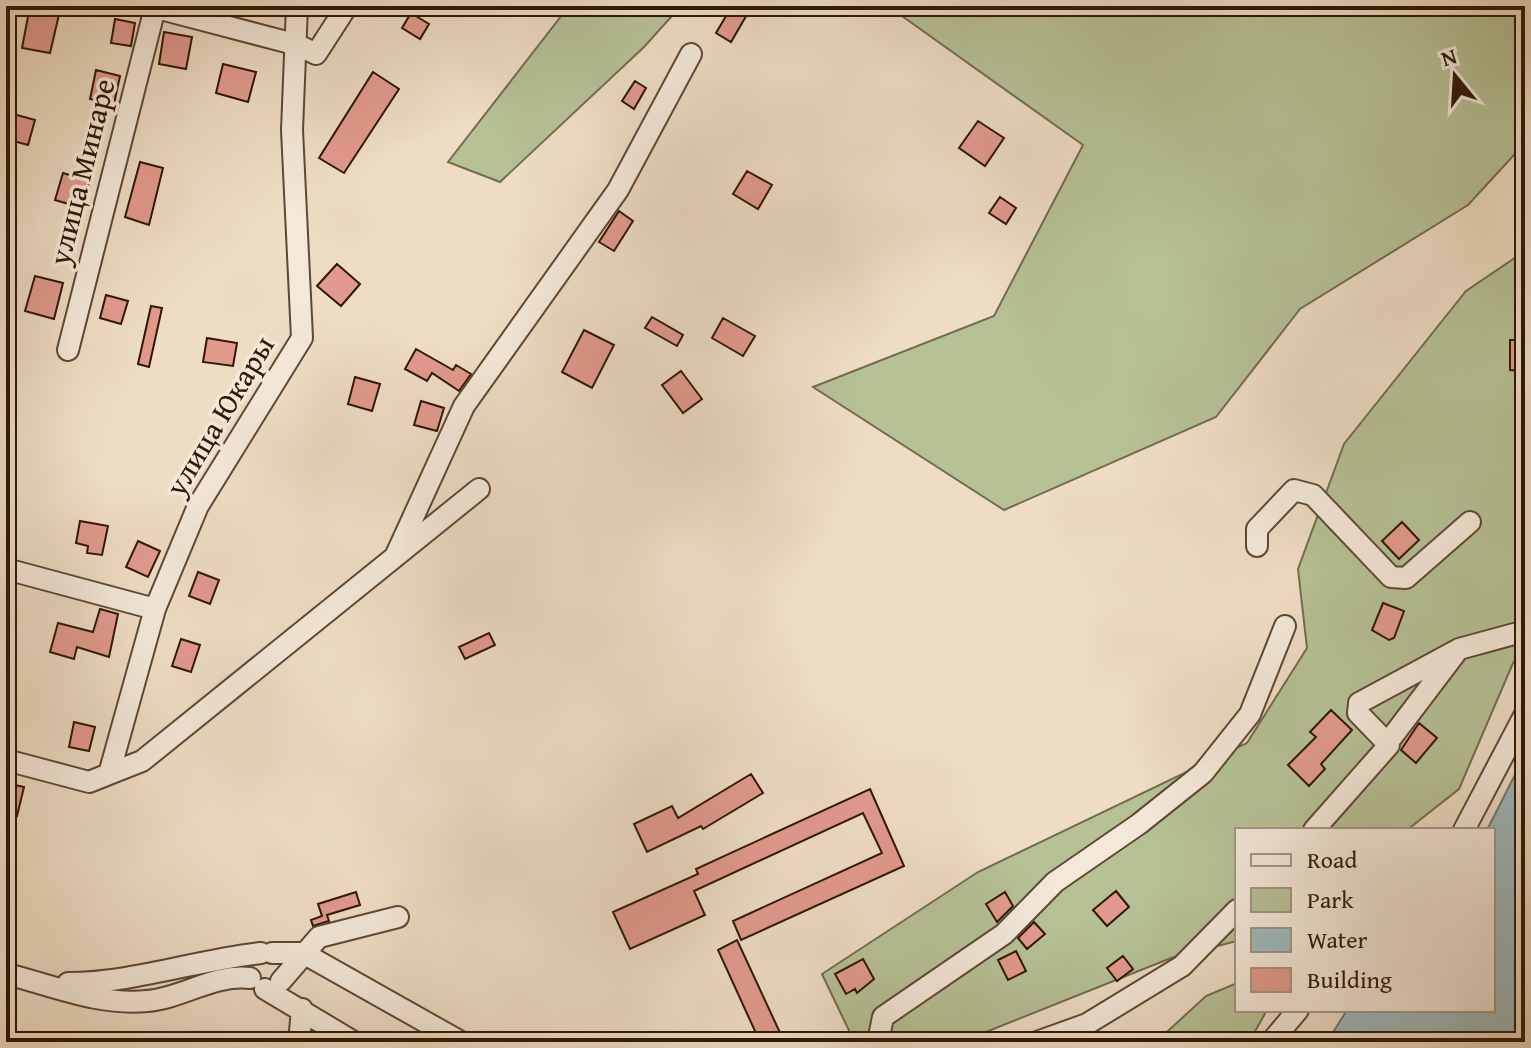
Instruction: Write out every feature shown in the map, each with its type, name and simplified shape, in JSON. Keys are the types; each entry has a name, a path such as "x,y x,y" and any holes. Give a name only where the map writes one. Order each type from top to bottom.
{"street":[{"name":"улица Юкары","path":"109,774 155,609 198,506 302,338 292,130 298,45 297,6"},
{"path":"152,7 298,45 316,54 347,6"},
{"name":"улица Минаре","path":"68,350 152,7"},
{"path":"395,557 464,406 618,190 691,54"},
{"path":"6,760 89,782 142,761 479,489"},
{"path":"1257,546 1257,529 1294,490 1313,495 1391,577 1406,578 1470,522"},
{"path":"6,569 155,609"},
{"path":"878,1042 883,1017 1004,934 1055,882 1139,824 1203,773 1250,714 1285,626"},
{"path":"1316,828 1389,745 1358,713 1359,703 1459,649 1525,631"},
{"path":"1392,737 1459,649"},
{"path":"1465,828 1499,758 1525,714"},
{"path":"1037,1042 1087,1024 1182,966 1235,912"},
{"path":"13,976 118,1002 150,1001 221,979 265,983 319,937 398,917"},
{"path":"265,983 284,965 266,953"},
{"path":"266,953 251,960 265,983 354,1042"},
{"path":"13,976 60,983 97,983 217,958 303,953 461,1042"},
{"path":"299,1042 302,1009"},
{"path":"1271,1042 1296,1012"}],"green space":[{"path":"569,6 681,6 644,47 500,182 448,162"},
{"path":"888,6 1525,6 1525,143 1468,205 1300,309 1216,417 1004,510 813,387 994,316 1083,145"},
{"path":"1525,251 1525,649 1513,663 1459,789 1410,828 1235,828 1235,942 1171,958 961,1042 867,1042 853,1039 822,974 978,872 1247,743 1307,648 1298,569 1344,444 1466,291"},
{"path":"1235,984 1235,1012 1266,1012 1249,1042 1156,1042 1206,996"}],"water":[{"path":"1525,755 1525,1042 1327,1042 1346,1012 1495,1012 1495,828 1488,828"}],"building":[{"path":"30,6 61,6 50,53 22,48"},
{"path":"732,6 752,6 731,42 716,33"},
{"path":"411,13 429,24 420,39 402,28"},
{"path":"115,19 135,23 131,46 111,43"},
{"path":"164,32 192,37 186,69 159,64"},
{"path":"223,64 256,72 248,102 216,93"},
{"path":"96,70 120,76 114,104 90,99"},
{"path":"373,72 399,89 344,173 319,158"},
{"path":"635,81 646,88 634,109 622,101"},
{"path":"6,112 35,120 28,145 6,139"},
{"path":"978,121 1004,138 985,166 959,148"},
{"path":"140,162 163,168 149,225 125,217"},
{"path":"747,171 772,185 758,209 733,194"},
{"path":"63,173 90,181 82,208 55,200"},
{"path":"1000,197 1016,208 1006,224 989,213"},
{"path":"619,211 633,221 614,251 599,242"},
{"path":"337,264 360,284 341,306 317,286"},
{"path":"35,276 63,283 54,319 25,311"},
{"path":"106,295 128,301 121,324 100,318"},
{"path":"151,306 162,308 149,367 138,364"},
{"path":"652,317 683,335 677,346 645,328"},
{"path":"723,318 755,336 743,356 712,338"},
{"path":"584,330 614,345 592,388 562,372"},
{"path":"207,338 237,343 233,366 203,362"},
{"path":"1510,340 1525,340 1525,371 1510,370"},
{"path":"416,349 453,370 456,365 471,374 459,391 432,373 427,381 405,369"},
{"path":"681,371 702,399 683,413 662,385"},
{"path":"355,377 380,384 372,411 348,404"},
{"path":"421,401 444,408 437,431 414,425"},
{"path":"80,521 108,526 102,555 87,553 88,546 76,543"},
{"path":"1402,522 1419,540 1399,559 1382,541"},
{"path":"138,541 160,551 148,577 126,567"},
{"path":"198,572 219,580 210,604 189,596"},
{"path":"1383,603 1404,611 1394,638 1389,640 1372,630"},
{"path":"100,609 118,614 109,657 77,647 74,659 50,652 58,623 93,632"},
{"path":"489,633 495,645 465,659 459,647"},
{"path":"181,639 200,645 191,672 172,666"},
{"path":"1331,710 1352,730 1321,764 1325,769 1309,786 1288,765 1316,737 1310,732"},
{"path":"74,722 95,727 89,751 69,747"},
{"path":"1419,723 1437,738 1416,763 1401,750"},
{"path":"751,774 763,793 703,829 701,826 647,852 634,824 672,806 678,818"},
{"path":"6,783 24,787 17,816 6,814"},
{"path":"870,789 904,866 741,940 733,921 882,853 863,813 694,891 705,915 630,949 613,912 698,874 696,869"},
{"path":"1116,891 1129,907 1107,926 1093,910"},
{"path":"356,892 360,905 327,915 329,921 313,926 311,920 322,916 318,904"},
{"path":"1005,892 1013,906 997,922 986,904"},
{"path":"1034,922 1045,934 1027,949 1018,938"},
{"path":"737,940 782,1037 772,1042 760,1042 718,950"},
{"path":"1016,951 1026,971 1008,980 998,960"},
{"path":"1123,956 1133,969 1117,981 1107,968"},
{"path":"863,959 874,979 857,993 855,989 846,994 835,974"}]}
